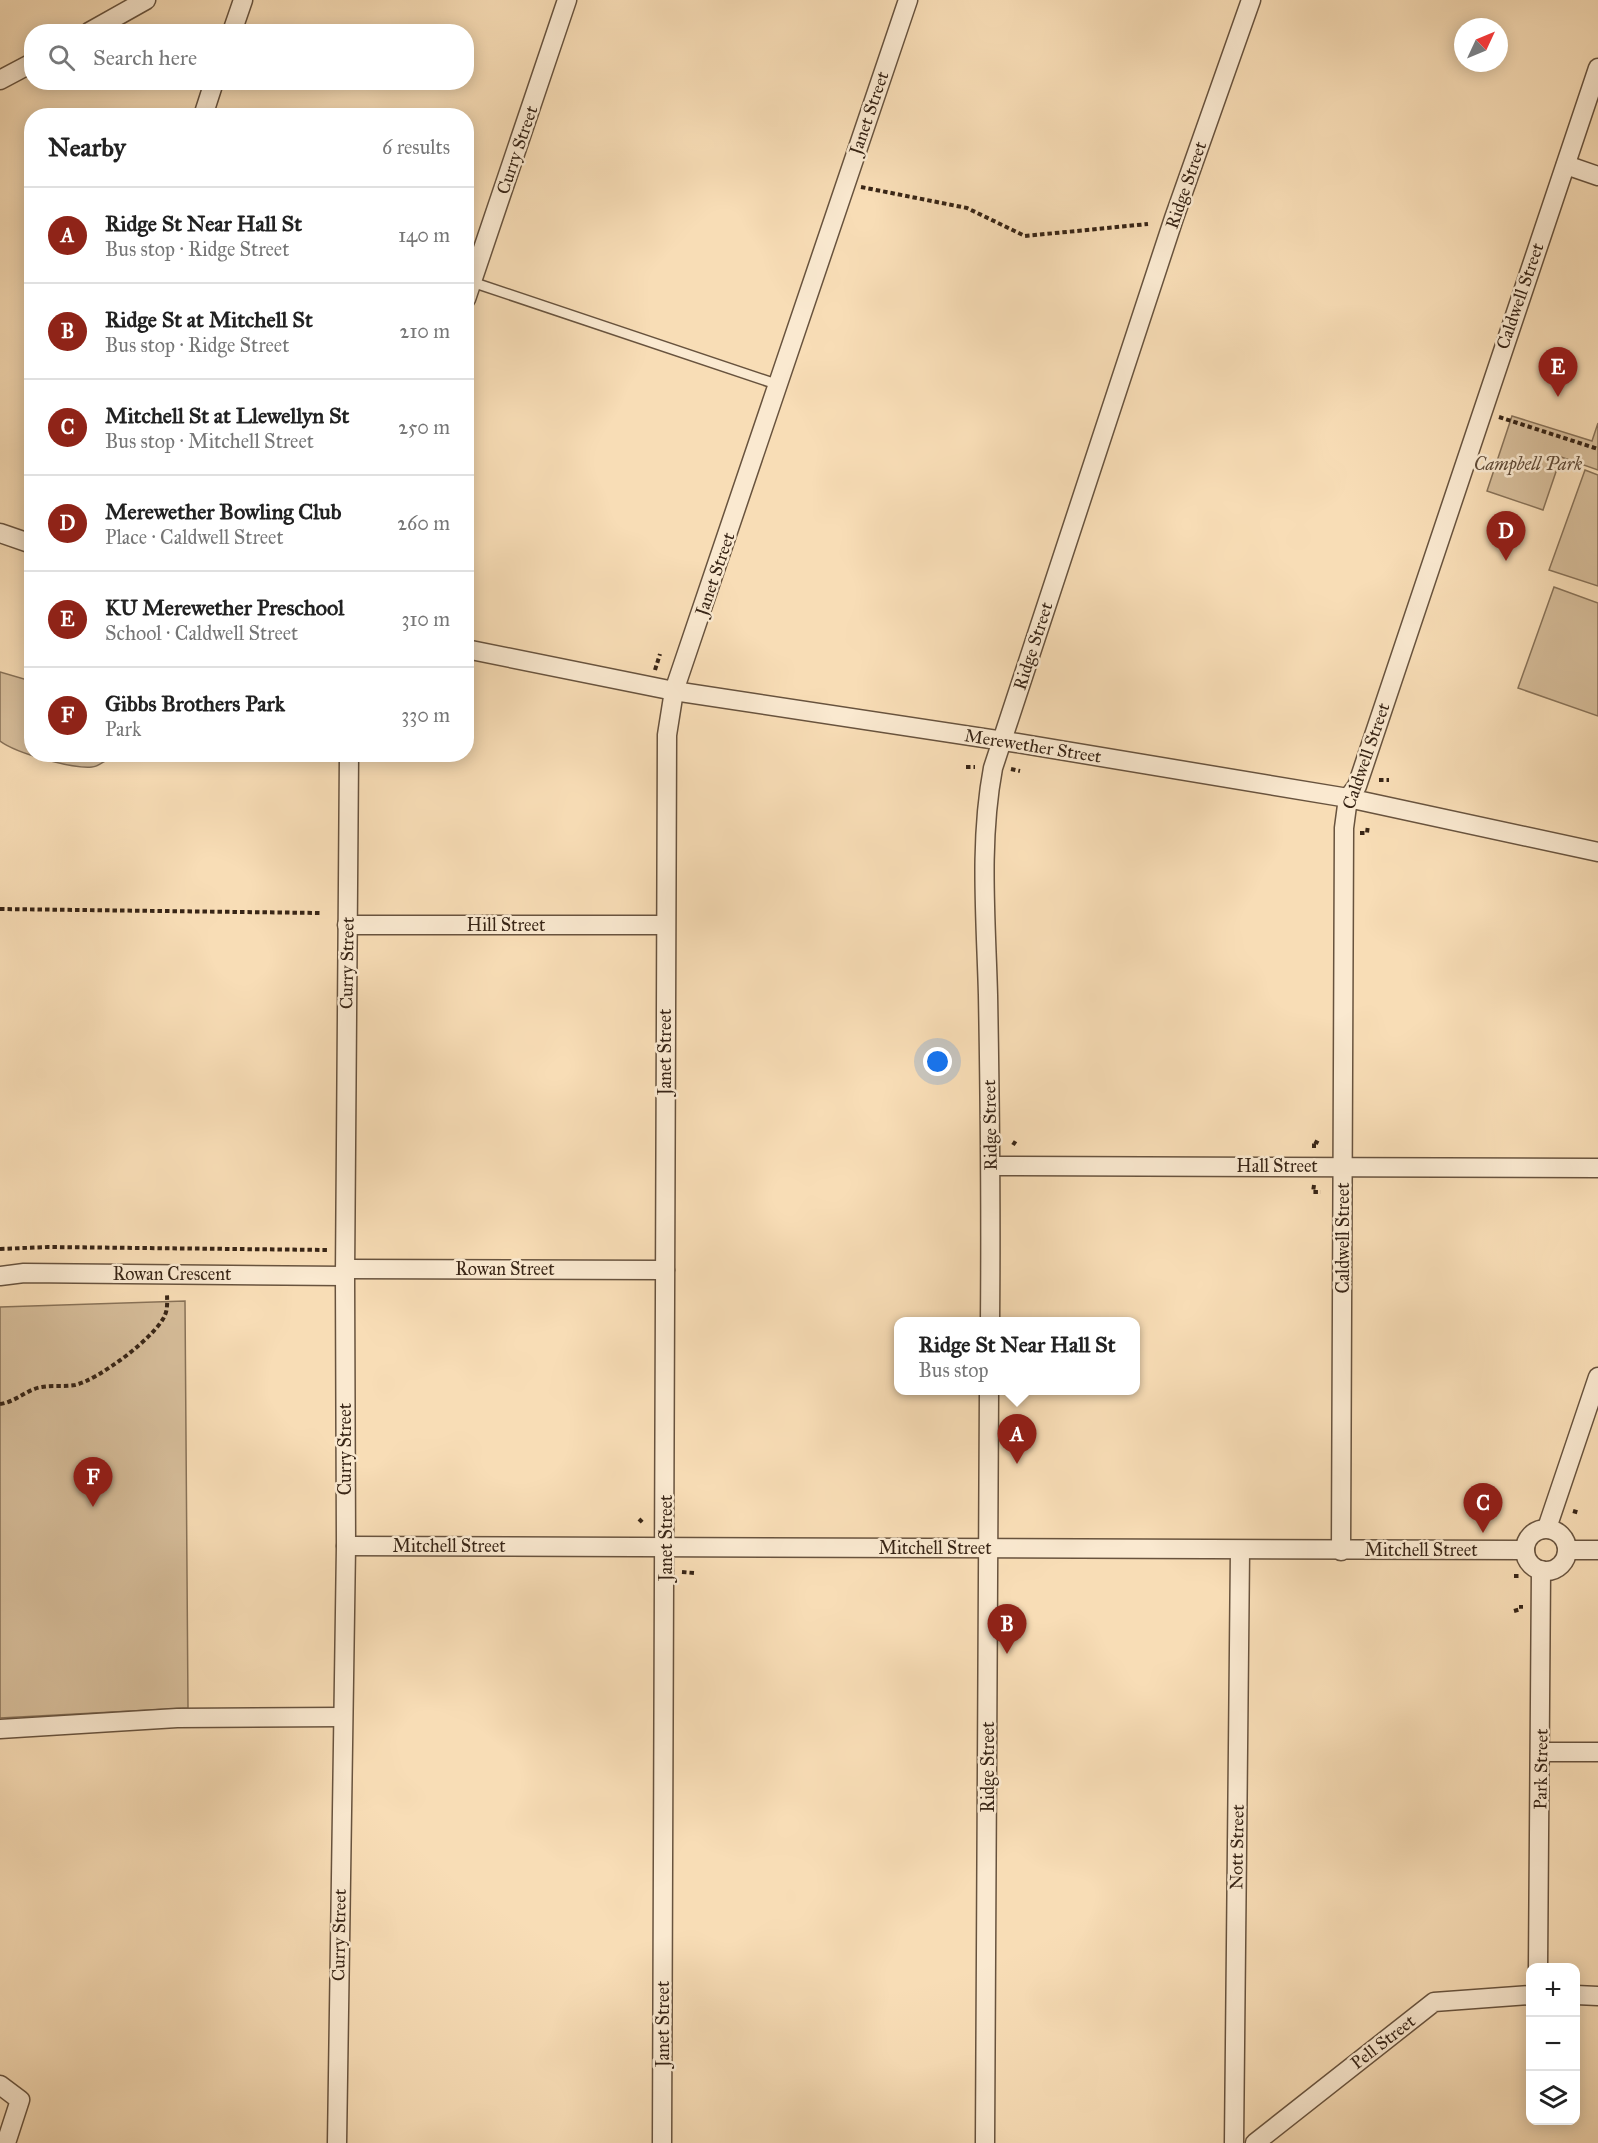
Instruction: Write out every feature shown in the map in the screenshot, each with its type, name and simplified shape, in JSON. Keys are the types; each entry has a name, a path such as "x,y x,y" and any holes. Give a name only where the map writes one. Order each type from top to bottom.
{"street":[{"path":"103,24 146,0"},
{"path":"235,24 243,0"},
{"name":"Curry Street","path":"474,276 567,0"},
{"name":"Janet Street","path":"662,2143 666,1547 664,925 667,735 674,692 908,0"},
{"name":"Ridge Street","path":"990,1317 991,1166 986,886 987,799 1002,740 1174,218 1251,0"},
{"path":"0,80 24,67"},
{"name":"Caldwell Street","path":"1341,1551 1344,828 1347,798 1357,786 1598,68"},
{"path":"206,108 211,90"},
{"path":"1566,165 1598,176"},
{"path":"0,533 24,541"},
{"name":"Merewether Street","path":"474,651 674,692 1002,740 1347,798 1598,852"},
{"name":"Curry Street","path":"337,2143 346,1546 345,1273 349,762"},
{"name":"Hill Street","path":"348,926 664,925"},
{"name":"Hall Street","path":"991,1166 1598,1168"},
{"name":"Rowan Street","path":"345,1273 665,1269"},
{"name":"Rowan Crescent","path":"0,1276 24,1273 345,1273"},
{"path":"1547,1528 1598,1377"},
{"name":"Ridge Street","path":"985,2143 989,1395"},
{"path":"1547,1528 1564,1538 1568,1550 1562,1564 1548,1571 1531,1564 1525,1550 1526,1543 1534,1532 1547,1528"},
{"name":"Mitchell Street","path":"346,1546 1240,1551 1525,1550"},
{"path":"1568,1550 1598,1550"},
{"name":"Nott Street","path":"1234,2143 1240,1551"},
{"name":"Park Street","path":"1538,1963 1541,1570"},
{"path":"0,1729 177,1718 342,1717"},
{"path":"1541,1752 1598,1752"},
{"name":"Pell Street","path":"1256,2143 1434,2002 1526,1995"},
{"path":"1580,1995 1598,1996"},
{"path":"0,2085 20,2100 6,2143"}],"lane":[{"path":"474,283 779,385"}],"path":[{"path":"859,187 968,208 1025,236 1148,224"},
{"path":"1481,411 1598,449"},
{"path":"966,767 976,767"},
{"path":"1011,769 1020,771"},
{"path":"1379,780 1389,780 1384,787"},
{"path":"1360,833 1367,833 1368,825"},
{"path":"0,909 320,913"},
{"path":"1013,1146 1017,1139"},
{"path":"1314,1148 1314,1141 1320,1144"},
{"path":"1314,1185 1313,1192 1321,1192"},
{"path":"0,1249 48,1246 329,1250"},
{"path":"0,1404 11,1402 41,1386 76,1385 108,1370 136,1347 164,1318 167,1309 166,1274"},
{"path":"1573,1511 1580,1513"},
{"path":"639,1520 643,1523"},
{"path":"1515,1569 1520,1576 1521,1586"},
{"path":"679,1572 694,1573"},
{"path":"1514,1576 1520,1576"},
{"path":"1514,1611 1521,1609 1521,1596"}],"green space":[{"name":"Campbell Park","path":"1512,416 1592,441 1598,423 1598,470 1561,457 1543,510 1487,491"},
{"path":"1585,470 1598,475 1598,586 1549,570"},
{"path":"1554,587 1598,603 1598,716 1518,688"},
{"path":"0,672 24,679 24,752 0,741"},
{"path":"55,762 104,762 94,767"},
{"path":"185,1301 188,1708 0,1718 0,1307"}],"place":[{"name":"KU Merewether Preschool","path":"1558,397"},
{"name":"Merewether Bowling Club","path":"1506,561"},
{"name":"Ridge St Near Hall St","path":"1017,1464"},
{"name":"Gibbs Brothers Park","path":"93,1507"},
{"name":"Mitchell St at Llewellyn St","path":"1483,1533"},
{"name":"Ridge St at Mitchell St","path":"1007,1654"}]}
